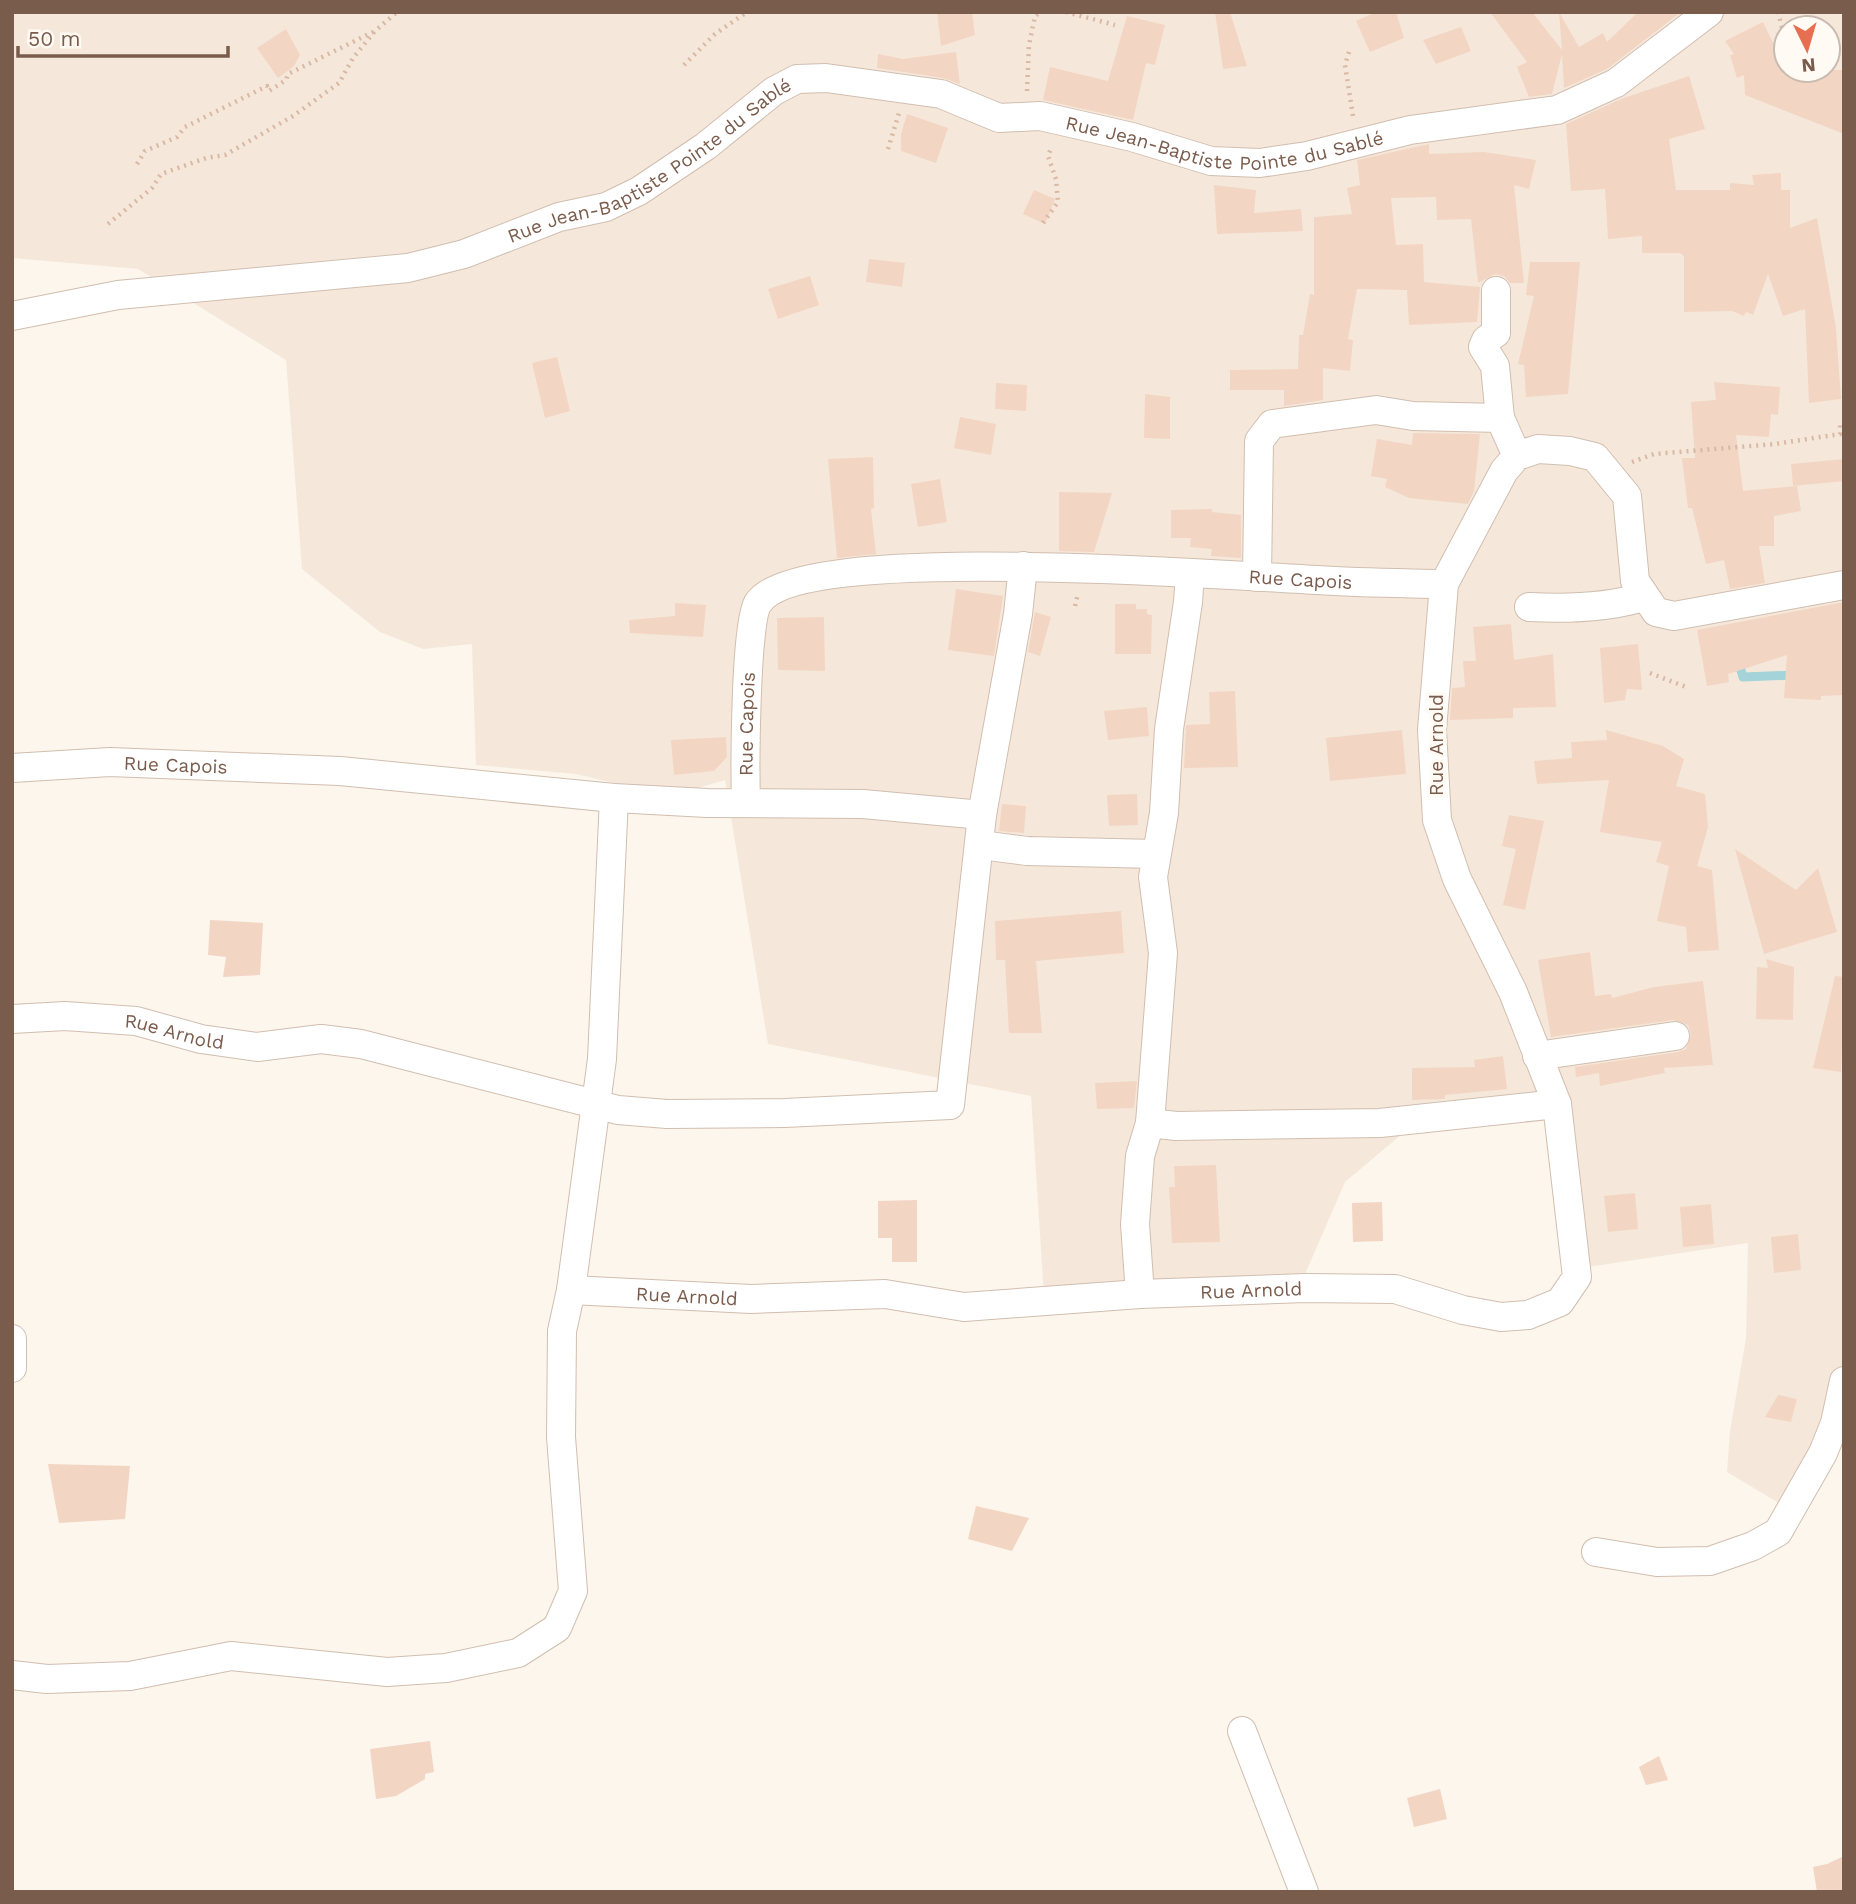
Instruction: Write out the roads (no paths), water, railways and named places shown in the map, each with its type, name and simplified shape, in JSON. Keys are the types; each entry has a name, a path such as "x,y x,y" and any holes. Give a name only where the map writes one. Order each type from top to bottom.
{"street":[{"name":"Rue Jean-Baptiste Pointe du Sablé","path":"12,316 118,295 408,268 464,254 559,217 606,207 639,191 706,146 774,91 797,79 826,78 941,94 999,118 1040,116 1064,124 1132,137 1211,161 1260,163 1307,156 1410,130 1557,110 1616,83 1709,12"},
{"path":"1496,291 1496,333 1486,340 1483,347 1495,366 1500,418 1517,456 1538,449 1570,451 1595,457 1627,496 1635,581 1649,605"},
{"path":"1257,577 1259,442 1272,424 1376,410 1413,416 1500,418"},
{"name":"Rue Arnold","path":"571,1290 751,1299 885,1294 964,1307 1140,1294 1306,1288 1395,1289 1463,1310 1501,1317 1528,1315 1560,1302 1577,1277 1558,1104 1513,992 1457,879 1437,820 1432,730 1444,584 1504,471 1517,456"},
{"path":"1023,566 1018,614 982,815 981,845 1027,851 1156,854"},
{"name":"Rue Capois","path":"12,768 110,762 340,771 614,798 746,803 745,762 751,627 758,603 778,587 819,578 917,567 1023,566 1444,584"},
{"path":"1140,1294 1135,1224 1140,1156 1150,1123 1163,953 1153,877 1164,813 1169,729 1190,573"},
{"path":"1529,607 1566,609 1620,604 1649,605 1674,615 1844,585"},
{"path":"12,1675 47,1679 130,1676 231,1656 387,1672 446,1668 518,1653 557,1628 573,1591 561,1437 562,1331 571,1290 601,1059 614,798"},
{"path":"746,803 863,804 982,815"},
{"name":"Rue Arnold","path":"12,1019 65,1016 136,1021 201,1039 257,1047 321,1039 361,1044 618,1110 667,1114 785,1113 950,1105 981,845"},
{"path":"1537,1056 1675,1036"},
{"path":"1150,1123 1176,1126 1380,1124 1558,1104"},
{"path":"12,1339 12,1368"},
{"path":"1596,1552 1657,1562 1710,1561 1753,1546 1778,1532 1823,1453 1835,1423 1844,1381"},
{"path":"1242,1731 1304,1892"}],"waterway":[{"path":"1738,660 1743,677 1796,675"}]}
